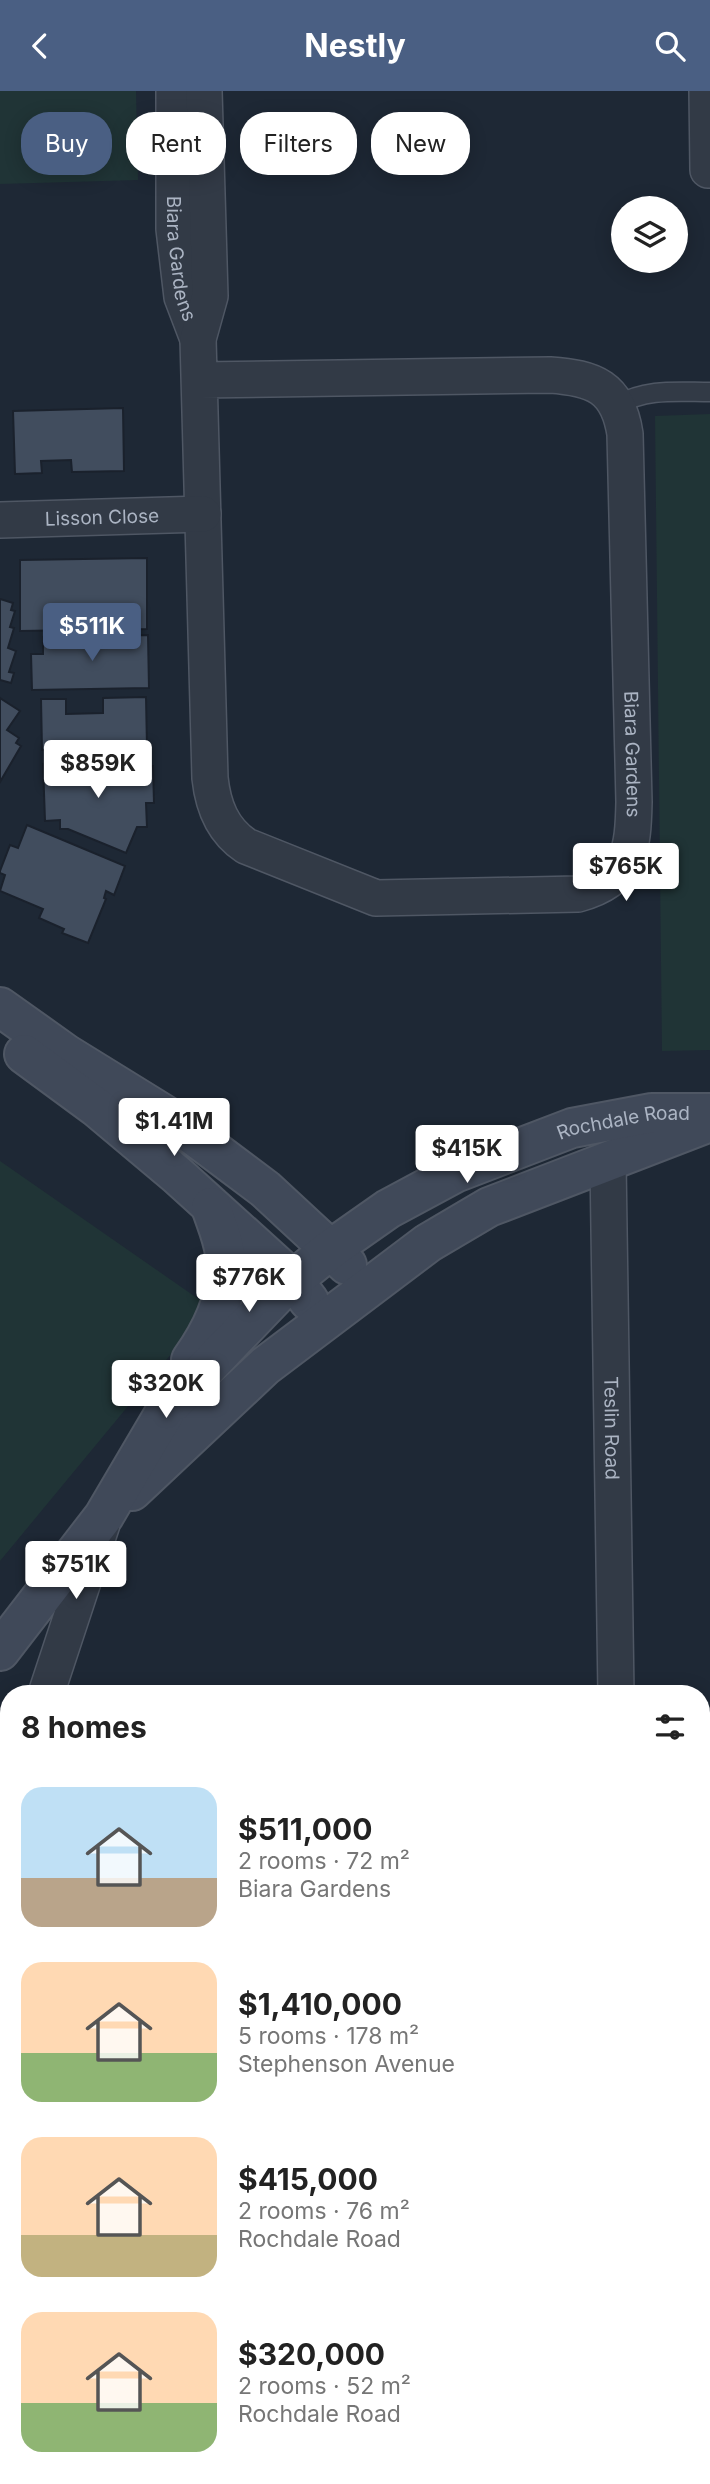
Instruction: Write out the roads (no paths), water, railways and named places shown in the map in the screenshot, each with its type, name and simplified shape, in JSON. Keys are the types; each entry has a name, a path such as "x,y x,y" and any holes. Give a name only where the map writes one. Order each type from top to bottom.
{"main road":[{"path":"0,1007 66,1054 178,1124 265,1189 369,1287"},
{"path":"0,1036 96,1107 211,1207 293,1280 324,1320"},
{"name":"Rochdale Road","path":"0,1651 104,1516 167,1409 247,1323 331,1249 388,1209 455,1173 572,1128 652,1113 710,1113"},
{"name":"Rochdale Road","path":"104,1516 163,1464 265,1366 428,1243 489,1207 710,1122"},
{"path":"167,1409 179,1377 206,1339 219,1311 225,1287 225,1254 211,1207"}],"street":[{"name":"Biara Gardens","path":"174,91 174,229 182,297 198,339"},
{"name":"Biara Gardens","path":"204,91 209,296 198,339 210,778 217,812 237,839 256,851 376,898 578,894 605,884 624,866 630,851 634,818 625,434 618,405"},
{"path":"707,91 708,170"},
{"path":"200,380 550,375 572,377 591,383 613,398 618,405"},
{"name":"Lisson Close","path":"0,520 203,514"},
{"name":"Teslin Road","path":"608,1162 617,1685"},
{"name":"Rochdale Road","path":"49,1685 104,1516"}],"lane":[{"path":"618,405 645,393 710,392"}]}
